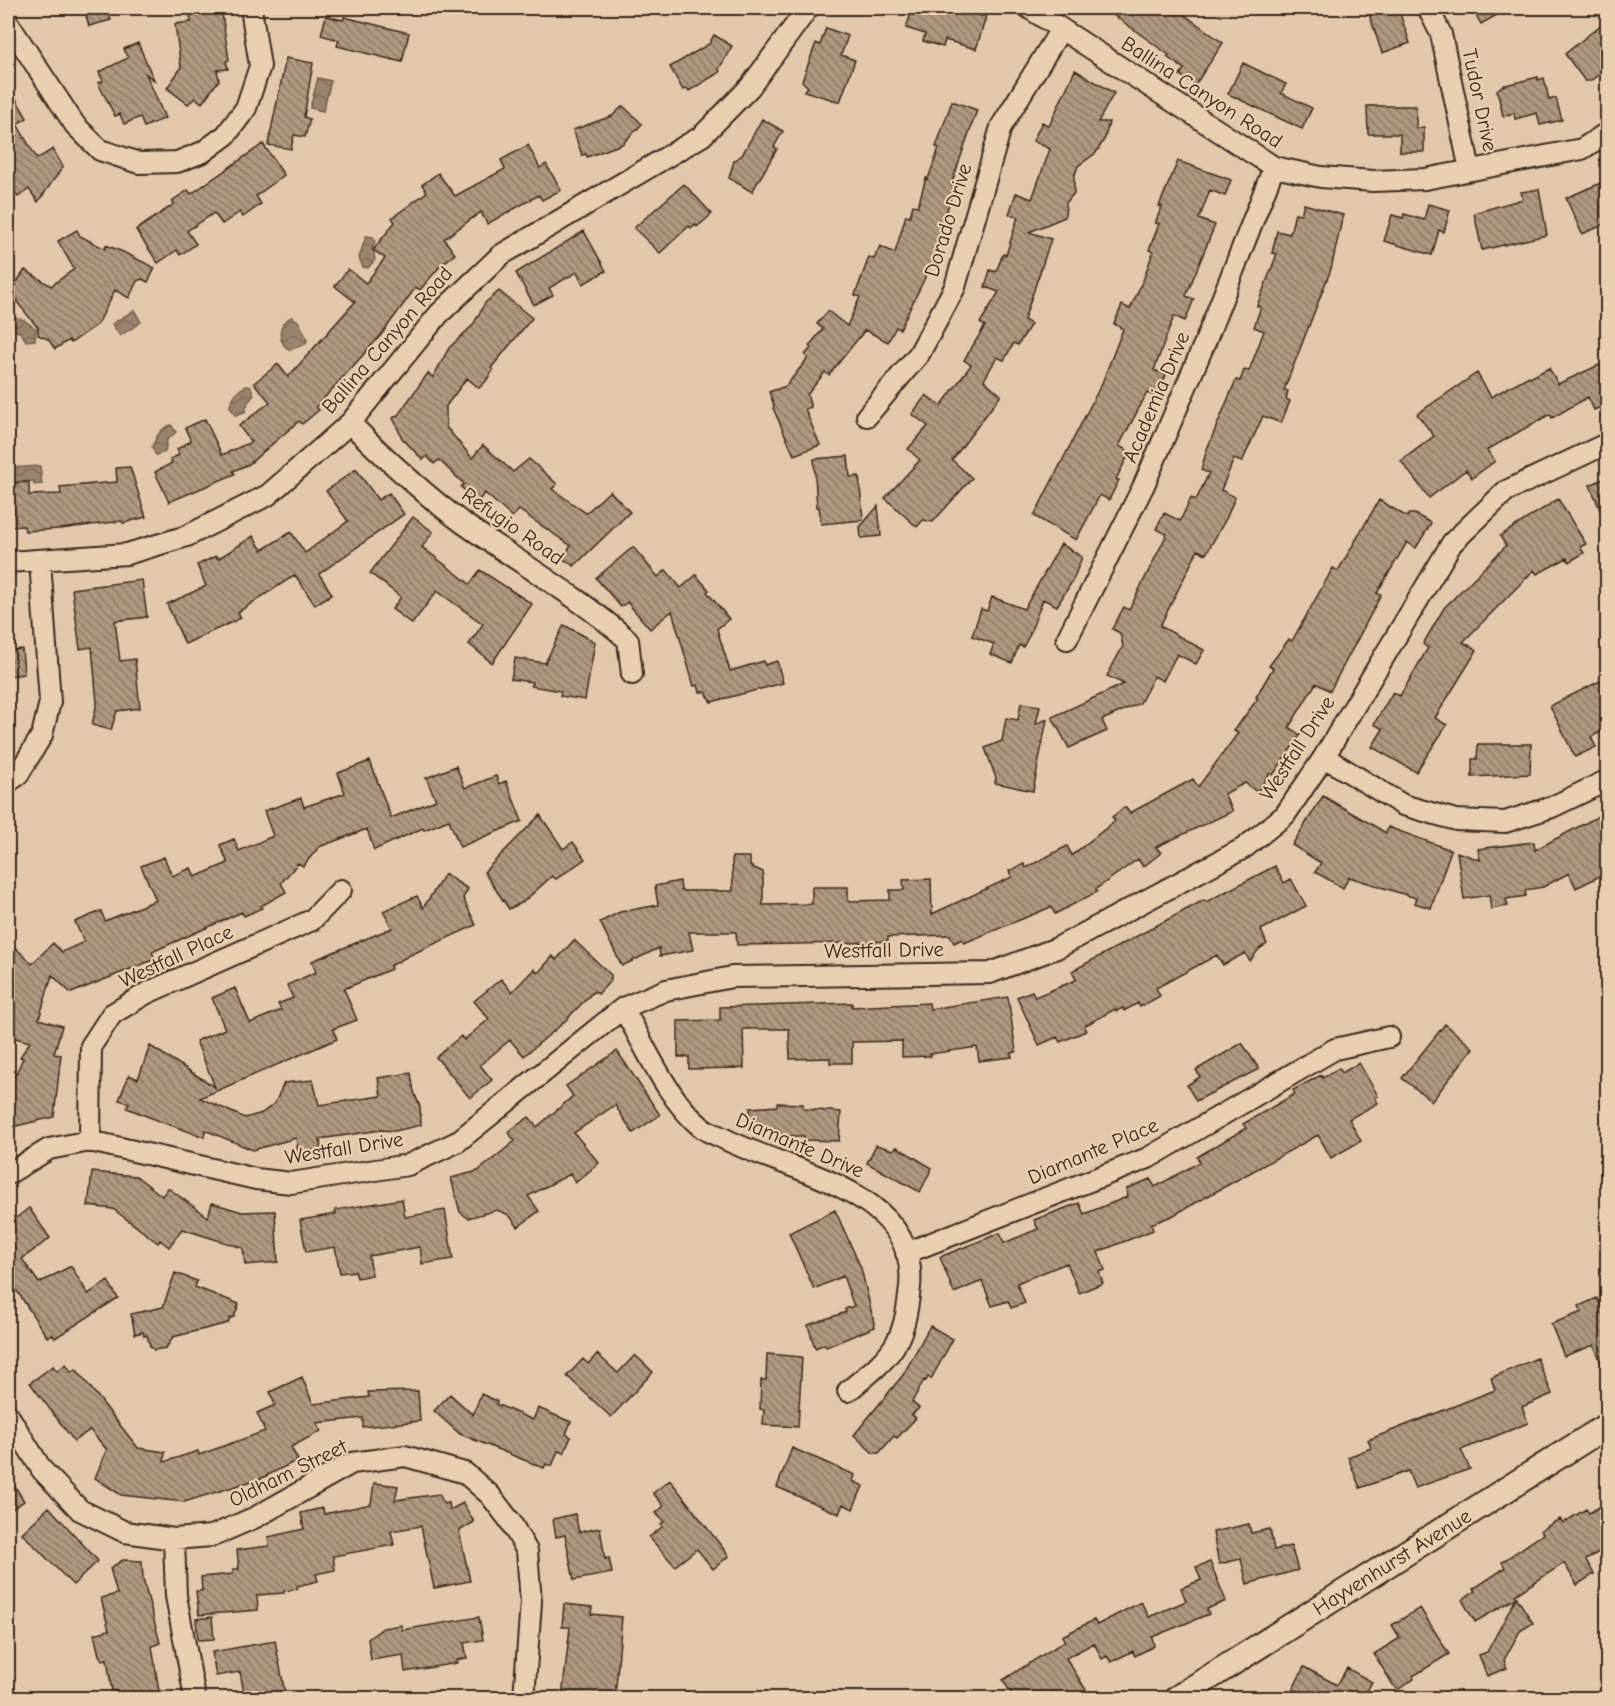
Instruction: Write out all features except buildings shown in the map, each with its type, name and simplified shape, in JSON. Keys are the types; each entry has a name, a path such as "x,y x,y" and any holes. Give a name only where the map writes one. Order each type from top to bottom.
{"main road":[{"name":"Hayvenhurst Avenue","path":"1177,1698 1608,1425"}],"street":[{"path":"8,23 75,125 100,150 139,163 177,162 203,152 226,135 246,108 260,66 251,8"},
{"name":"Ballina Canyon Road","path":"8,562 127,554 187,536 268,495 350,423 439,314 501,255 702,136 750,87 808,8"},
{"name":"Ballina Canyon Road","path":"1029,8 1274,167 1321,177 1373,181 1425,179 1582,149 1608,132"},
{"name":"Tudor Drive","path":"1428,8 1441,34 1470,170"},
{"name":"Dorado Drive","path":"867,416 919,354 955,287 1001,127 1061,29"},
{"name":"Academia Drive","path":"1067,639 1144,485 1206,340 1274,167"},
{"name":"Refugio Road","path":"350,423 403,476 454,516 603,618 628,640 632,675"},
{"name":"Westfall Drive","path":"8,1174 49,1149 90,1141 256,1179 291,1184 408,1165 457,1142 623,1008 666,990 732,977 990,972 1057,948 1244,848 1285,816 1324,757 1452,543 1506,491 1608,443"},
{"path":"8,782 18,775 42,735 50,702 40,561"},
{"path":"1324,757 1403,805 1456,820 1505,822 1552,807 1608,780"},
{"name":"Westfall Place","path":"90,1141 92,1046 112,1014 147,993 312,920 341,890"},
{"name":"Diamante Drive","path":"623,1008 672,1092 701,1127 743,1149 858,1194 882,1214 896,1230 906,1252 910,1281 907,1321 889,1358 848,1391"},
{"name":"Diamante Place","path":"906,1252 1148,1158 1335,1049 1389,1037"},
{"name":"Oldham Street","path":"8,1415 42,1470 80,1510 124,1532 174,1539 212,1536 256,1517 352,1463 405,1456 465,1473 490,1496 510,1521 527,1551 531,1602 524,1698"},
{"path":"174,1539 176,1596 195,1698"}],"water":[{"path":"318,78 331,81 323,111 310,108"},
{"path":"366,236 373,237 375,241 373,247 375,260 368,268 363,267 359,258"},
{"path":"134,310 141,322 120,336 112,324"},
{"path":"12,317 24,320 36,329 35,340 26,341 21,333 9,328"},
{"path":"292,317 298,321 307,339 306,344 289,350 282,342 280,332 284,323"},
{"path":"247,386 251,387 254,395 248,402 245,412 235,415 230,407 232,400"},
{"path":"171,425 176,432 167,440 165,452 156,455 152,447 155,440 161,431"},
{"path":"40,466 42,484 34,485 34,481 8,482 8,468"}]}
